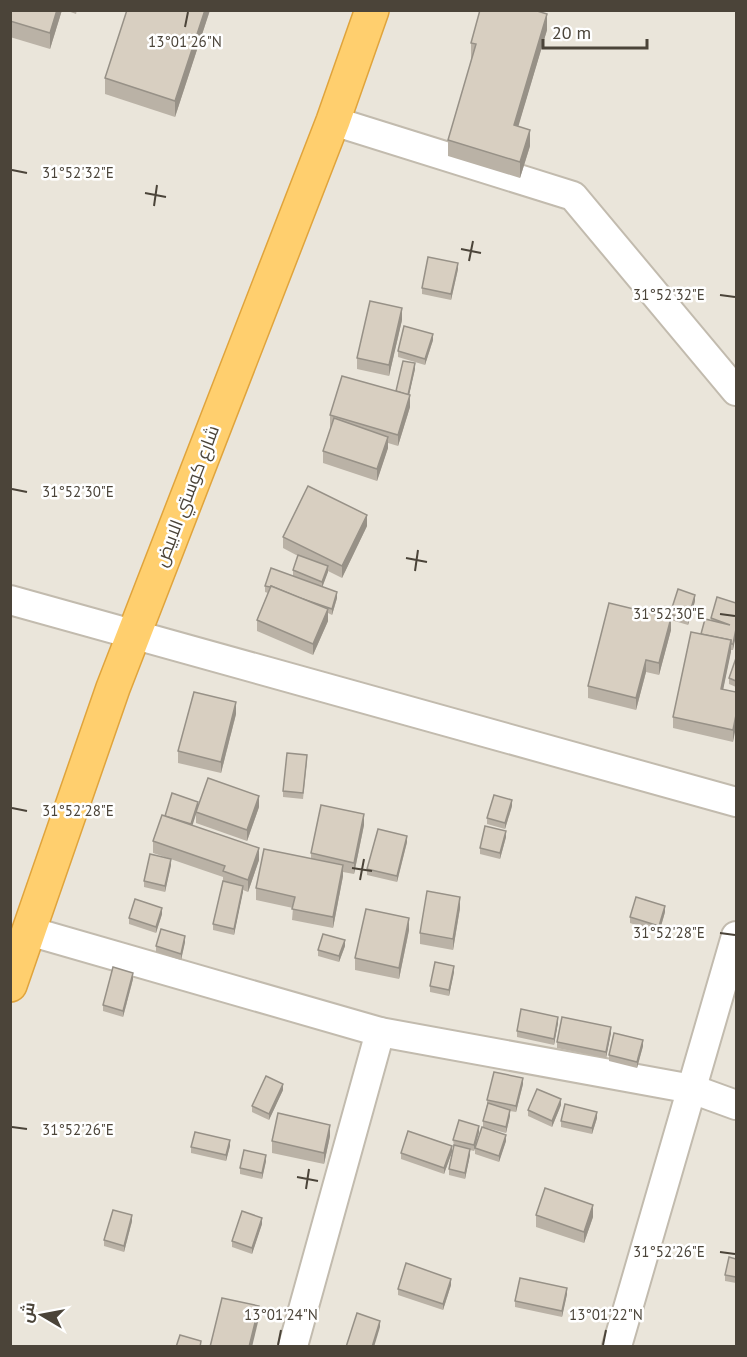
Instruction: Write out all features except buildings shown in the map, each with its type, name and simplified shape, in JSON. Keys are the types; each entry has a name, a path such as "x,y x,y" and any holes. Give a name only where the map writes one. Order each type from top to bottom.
{"highway":[{"name":"شارع كوستي الابيض","path":"10,985 133,635 333,121 372,10"}],"street":[{"path":"333,121 573,196 736,391"},
{"path":"10,600 736,802"},
{"path":"29,931 381,1032 692,1089 736,1105"},
{"path":"617,1347 736,936"},
{"path":"293,1347 381,1032"}],"shaded area":[{"path":"11,11 736,11 736,1346 11,1346"}]}
